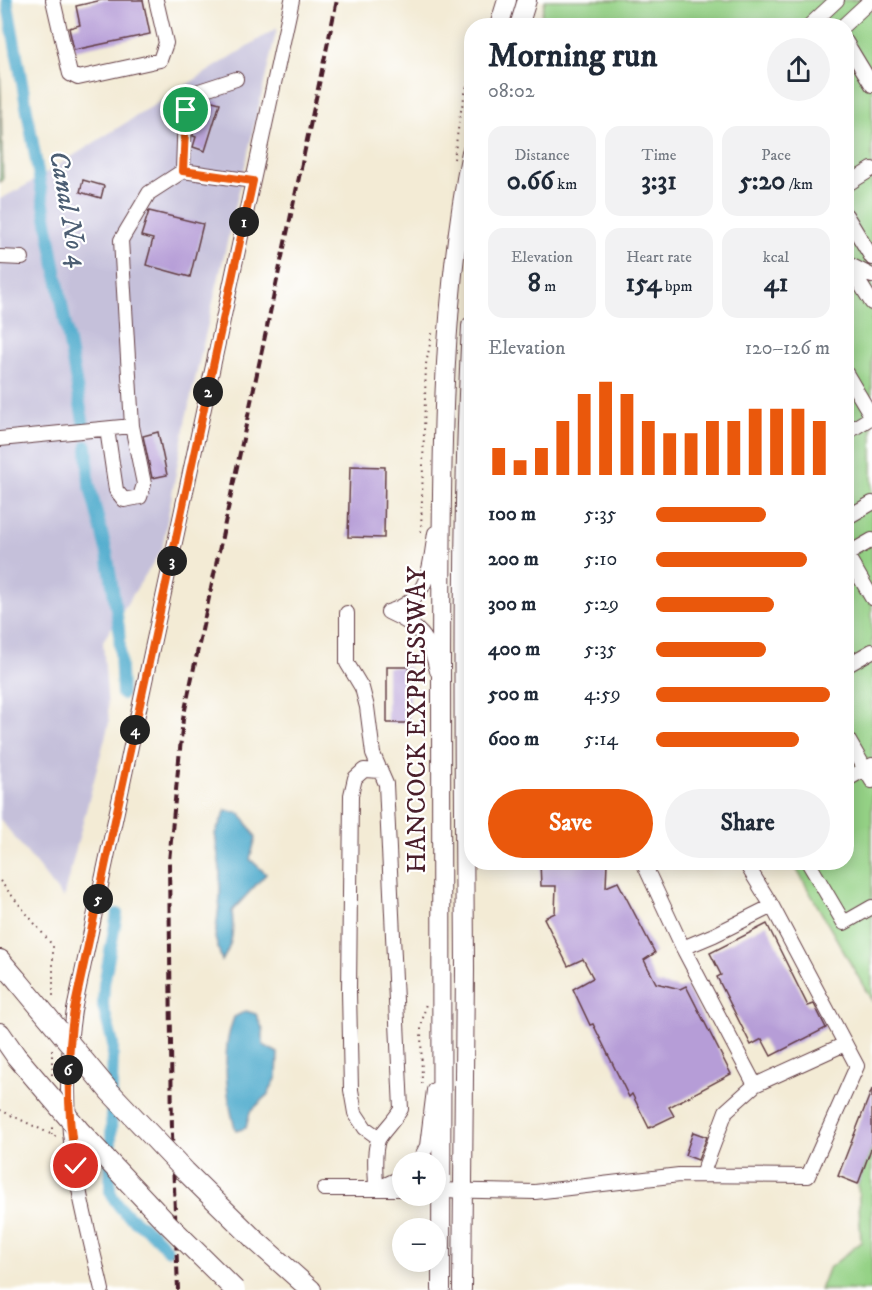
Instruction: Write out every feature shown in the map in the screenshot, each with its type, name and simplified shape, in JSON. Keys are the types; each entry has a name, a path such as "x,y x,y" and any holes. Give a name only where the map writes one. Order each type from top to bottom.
{"highway":[{"path":"0,960 110,1092 254,1239 311,1290"},
{"path":"0,1034 16,1056"},
{"path":"0,1039 79,1130 163,1219 235,1290"}],"main road":[{"path":"501,18 507,0"},
{"path":"521,18 527,0"},
{"name":"HANCOCK EXPRESSWAY","path":"438,1152 445,366 464,185"},
{"name":"HANCOCK EXPRESSWAY","path":"464,541 464,791"},
{"name":"HANCOCK EXPRESSWAY","path":"462,1290 464,870"},
{"name":"HANCOCK EXPRESSWAY","path":"438,1206 441,1290"}],"street":[{"path":"53,0 70,74 78,78 160,60 166,43 156,0"},
{"path":"100,1289 72,1143 68,1047 74,1010 292,0"},
{"path":"818,18 837,0"},
{"path":"852,18 871,0"},
{"path":"854,55 872,85"},
{"path":"183,171 186,110 194,93 236,79"},
{"path":"854,180 872,169"},
{"path":"107,429 116,490 124,500 140,497 144,484 132,426 121,240 149,193 183,171 253,181"},
{"path":"854,228 872,258"},
{"path":"0,257 22,258"},
{"path":"854,266 872,276"},
{"path":"854,273 872,303"},
{"path":"854,387 872,417 854,428"},
{"path":"0,439 132,426"},
{"path":"441,694 435,663 424,635 411,623 388,612 411,601 427,580 444,470"},
{"path":"854,513 872,503"},
{"path":"854,550 872,540"},
{"path":"854,568 872,598"},
{"path":"347,613 347,663 362,688 367,707 373,754 387,784 401,1109 396,1119 379,1138 376,1156 376,1189"},
{"path":"854,661 872,651"},
{"path":"854,748 870,771 854,777"},
{"path":"379,1138 365,1128 355,1113 351,1090 349,850 351,795 356,778 364,770 381,771"},
{"path":"647,870 683,948 754,1085"},
{"path":"446,1190 535,1192 680,1175 808,1176 857,1066 772,906 750,870"},
{"path":"813,870 844,923 872,907"},
{"path":"683,948 772,906"},
{"path":"425,1152 430,1130 440,1031"},
{"path":"702,1175 726,1111 754,1085 845,1044"},
{"path":"376,1189 392,1182"},
{"path":"324,1189 392,1190"}],"path":[{"path":"0,1110 72,1143"}],"shaded area":[{"path":"277,28 186,418 162,549 103,641 109,723 63,898 0,819 0,199 25,186"}],"green space":[{"path":"545,0 872,0 872,1001 797,870 854,870 854,18 541,18"},
{"path":"0,63 3,180 0,182"},
{"path":"872,1146 872,1290 820,1290 828,1269 861,1242 858,1184"}],"water":[{"path":"226,810 241,814 256,837 250,859 266,874 232,911 232,937 222,961 215,938 220,898 220,869 215,834"},
{"path":"246,1011 256,1014 263,1030 263,1045 278,1053 277,1077 267,1096 250,1112 246,1128 236,1131 227,1088 227,1045 234,1017"}],"building":[{"path":"102,0 143,0 150,34 74,50 69,28 80,25 76,6"},
{"path":"205,99 220,103 205,151 193,147 196,137 193,136 193,129 199,108 196,107 199,100"},
{"path":"83,180 104,186 101,198 80,192"},
{"path":"149,211 203,224 190,277 146,265 153,239 141,236"},
{"path":"158,432 167,475 152,478 143,436"},
{"path":"350,466 385,467 384,538 348,537"},
{"path":"387,667 409,667 409,723 387,723"},
{"path":"540,870 607,870 606,887 618,882 655,953 644,960 656,983 680,989 686,986 731,1074 669,1107 674,1116 649,1128 632,1094 629,1097 573,989 593,978 583,959 568,966 544,918 555,913 556,886 541,886"},
{"path":"767,924 808,1006 814,1004 826,1028 771,1056 762,1039 751,1045 717,977 721,975 710,953"},
{"path":"872,1089 872,1146 858,1184 838,1176"},
{"path":"693,1132 707,1137 698,1160 685,1155"}],"waterway":[{"name":"Canal No 4","path":"7,0 84,426"},
{"name":"Canal No 4","path":"87,446 89,483 107,553 119,628 122,694"},
{"name":"Canal No 4","path":"117,914 104,984 103,1006 113,1044 110,1191 122,1210 153,1234 167,1250"}],"railway":[{"path":"178,1290 172,1134 169,861 183,719 337,0"}],"route":[{"path":"76,1166 70,1134 68,1076 68,1047 74,1010 253,181 183,171 186,110"}]}
